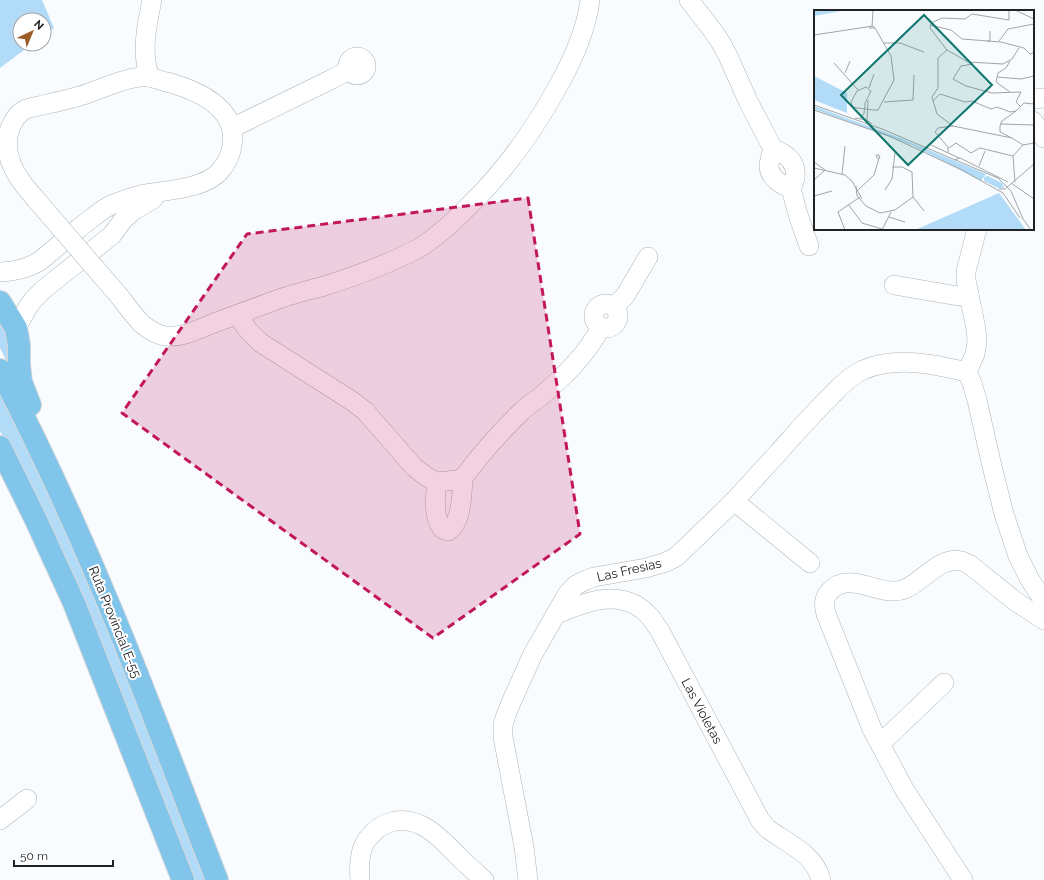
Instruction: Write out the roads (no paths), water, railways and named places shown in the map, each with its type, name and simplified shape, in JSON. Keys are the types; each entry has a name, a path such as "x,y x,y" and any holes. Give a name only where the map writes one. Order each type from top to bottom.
{"main road":[{"path":"0,302 16,328 19,345 21,382 35,418 84,520 96,573"},
{"name":"Ruta Provincial E-55","path":"0,370 54,479 96,573 217,880"},
{"path":"0,447 54,558 74,603 183,880"}],"street":[{"path":"149,77 145,48 152,0"},
{"path":"0,272 22,270 32,266 40,261 99,212 110,206 140,196 189,187 208,180 219,173 226,164 231,153 233,138 232,128 226,116 215,103 203,95 184,87 149,77 132,78 79,96 22,111 16,117 9,131 7,141 7,154 17,177 33,196 120,297 143,325 164,336 175,336 190,333 273,301 369,271 420,247 442,232 483,193 507,165 546,107 572,60 586,21 590,0"},
{"path":"689,0 713,31 728,56 748,101 773,149 769,167 771,172 781,184 791,188 809,246"},
{"path":"232,128 349,70"},
{"path":"1034,99 1044,98"},
{"path":"1034,123 1044,138"},
{"path":"16,328 28,306 44,289 112,235 123,220 133,210 169,190"},
{"path":"99,212 106,213 111,217 115,225 112,235"},
{"path":"977,230 966,271 966,280 976,329 977,342 975,354 967,372 976,394 1004,514 1018,556 1030,580 1044,601"},
{"path":"238,314 249,332 262,343 352,401 364,411 414,467 427,477 437,482 457,480 462,478 485,449 522,411 556,383 582,357 591,346 601,327 596,322 594,314 596,310 601,304 610,304 614,307 625,296 648,257"},
{"path":"894,285 958,296 969,294"},
{"name":"Las Fresias","path":"528,880 523,840 503,737 503,725 518,685 533,654 568,593 576,585 594,577 646,568 666,562 676,557 734,501 814,412 853,375 868,368 895,362 913,362 967,372"},
{"path":"437,482 435,492 437,520 443,530 448,531 452,529 456,523 460,505 462,478"},
{"path":"734,501 810,563"},
{"path":"963,880 904,789 872,729 826,614 824,598 830,590 839,584 848,582 885,590 894,591 904,589 916,583 942,563 952,560 969,564 1015,601 1044,620"},
{"name":"Las Violetas","path":"555,615 593,600 608,599 629,602 640,608 651,617 660,631 760,820 767,828 803,853 813,862 820,880"},
{"path":"880,744 944,684"},
{"path":"0,820 27,799"},
{"path":"360,880 361,854 366,840 377,828 390,822 403,820 411,821 424,826 438,836 484,880"}]}
